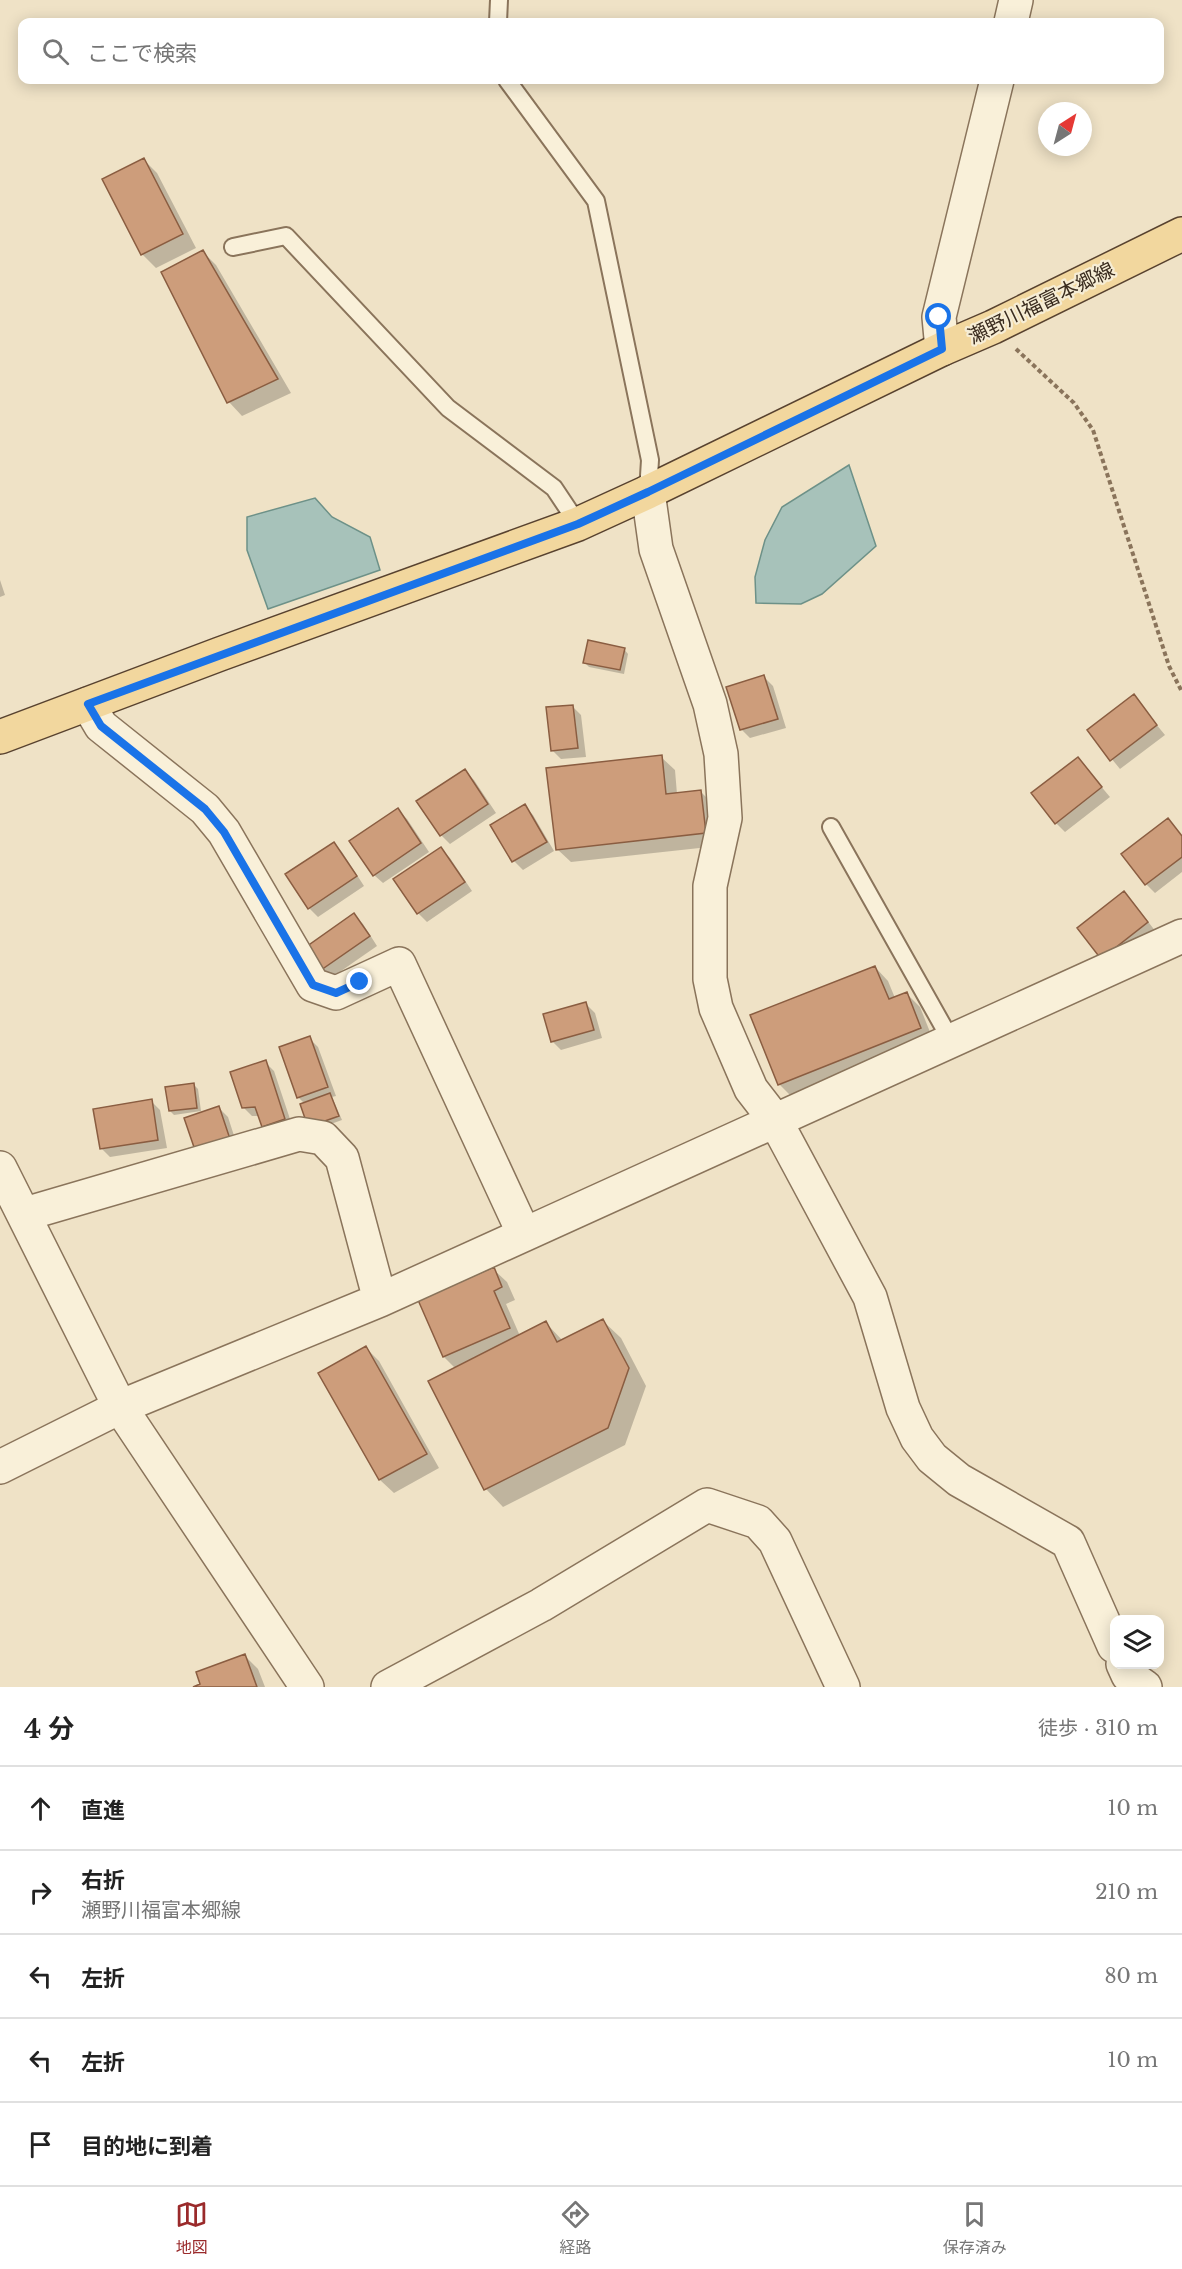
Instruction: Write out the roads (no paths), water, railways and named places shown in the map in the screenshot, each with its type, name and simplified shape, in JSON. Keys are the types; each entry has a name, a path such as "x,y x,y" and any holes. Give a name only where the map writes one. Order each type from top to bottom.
{"main road":[{"name":"瀬野川福富本郷線","path":"0,737 578,524 942,349 993,327 1182,234"}],"street":[{"path":"1012,18 1016,0"},
{"path":"942,349 939,317 996,84"},
{"path":"648,492 656,549 710,704 721,754 725,818 710,886 710,979 716,1008 751,1089 775,1120 870,1297 903,1408 917,1438 932,1458 959,1480 1068,1542 1110,1637"},
{"path":"88,704 101,726 205,809 224,832 313,985 336,993 399,964 524,1234"},
{"path":"0,1467 120,1407 380,1300 1182,936"},
{"path":"25,1214 299,1134 323,1138 342,1158 380,1300"},
{"path":"0,1168 120,1407 307,1687"},
{"path":"388,1687 541,1605 707,1505 758,1522 775,1541 843,1687"}],"lane":[{"path":"498,18 499,0"},
{"path":"510,84 596,201 650,460 648,492"},
{"path":"233,248 286,236 448,408 554,488 578,524"},
{"path":"831,827 951,1042"}],"water":[{"path":"849,465 876,546 822,594 801,604 756,603 755,577 765,540 782,507"},
{"path":"315,498 332,517 370,537 380,570 268,609 247,550 247,517"}]}
